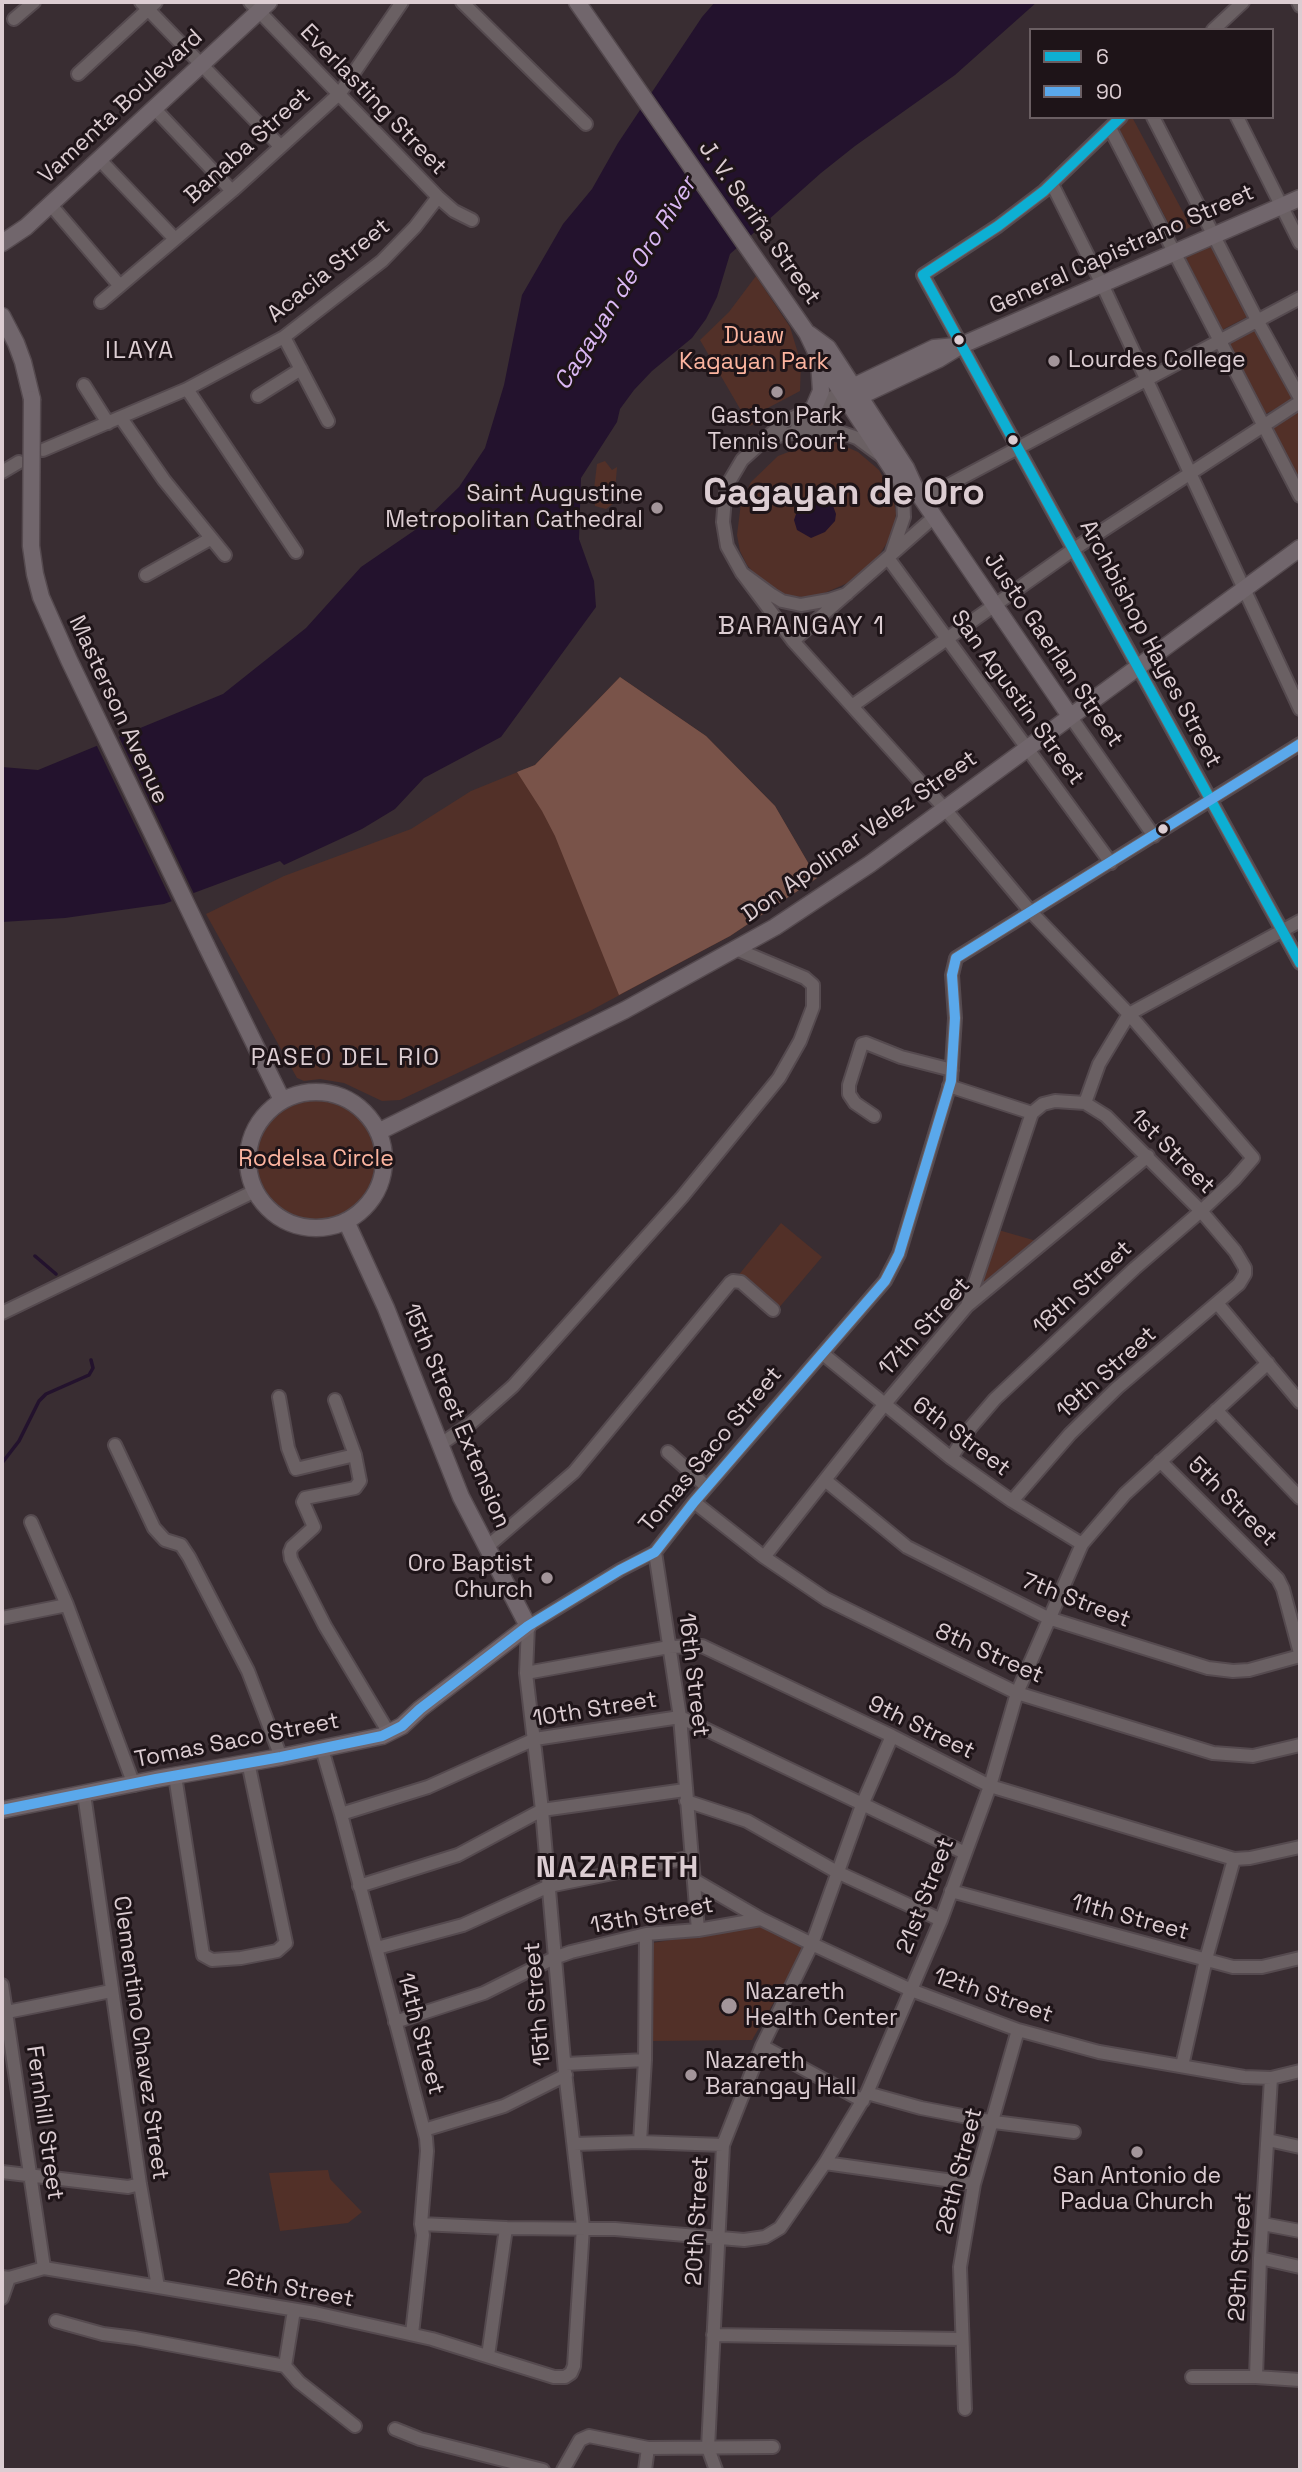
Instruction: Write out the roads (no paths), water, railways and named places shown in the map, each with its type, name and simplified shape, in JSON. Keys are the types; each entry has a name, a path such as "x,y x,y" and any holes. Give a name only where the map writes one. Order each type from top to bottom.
{"main road":[{"name":"J. V. Seriña Street","path":"577,2 807,333 818,356 850,394"},
{"name":"Vamenta Boulevard","path":"2,243 26,227 201,64 259,5"},
{"name":"General Capistrano Street","path":"850,394 939,359 962,345 1300,198"},
{"name":"Masterson Avenue","path":"2,316 23,362 32,399 31,546 34,574 41,597 282,1100"},
{"name":"J. V. Seriña Street","path":"807,333 828,348 850,394"},
{"path":"814,405 821,391 818,356"},
{"name":"Justo Gaerlan Street","path":"850,394 896,475 919,494"},
{"name":"Justo Gaerlan Street","path":"850,394 906,468 934,517 1070,716"},
{"name":"Don Apolinar Velez Street","path":"378,1132 625,1010 736,950 821,897 1300,548"},
{"path":"1055,693 1069,699 1091,700"},
{"path":"312,1092 341,1096 365,1113 378,1132 384,1158 381,1179 373,1198 346,1221 318,1228 298,1226 269,1211 254,1191 247,1161 250,1140 259,1121 282,1100 312,1092"},
{"name":"15th Street Extension","path":"346,1221 386,1308 461,1497 528,1626"},
{"name":"Tomas Saco Street","path":"2,1810 322,1749 388,1733 401,1726 528,1626"}],"street":[{"path":"14,19 34,2"},
{"name":"Banaba Street","path":"100,302 232,191 340,93 402,2"},
{"path":"462,2 586,124"},
{"path":"1215,28 1243,2"},
{"path":"78,74 149,4 201,64 280,146"},
{"name":"Everlasting Street","path":"259,5 438,197 454,211 472,220"},
{"path":"154,108 232,191"},
{"path":"1119,119 1052,184 1148,381 1300,709"},
{"path":"852,706 1074,549 1300,400 1154,119"},
{"path":"1238,119 1300,243"},
{"path":"1110,128 1300,496"},
{"path":"99,159 174,239"},
{"name":"Archbishop Hayes Street","path":"1052,184 998,226 923,275 1300,963"},
{"name":"Acacia Street","path":"43,450 187,389 284,337 382,261 415,227 438,197"},
{"path":"50,204 120,286"},
{"path":"919,494 1148,381 1300,298"},
{"path":"284,337 328,421"},
{"path":"258,396 301,369"},
{"path":"84,385 108,423"},
{"path":"187,389 296,552"},
{"path":"850,394 814,405 783,424 737,467 725,497 723,522 732,557 793,641 945,809 1031,912 1129,1014"},
{"path":"788,433 850,394"},
{"path":"121,418 164,480 225,555"},
{"path":"763,441 810,429 843,433 857,439 886,460"},
{"path":"2,472 19,462"},
{"path":"888,558 904,517 903,496 896,475"},
{"path":"793,641 934,517"},
{"path":"146,575 210,539"},
{"name":"San Agustin Street","path":"888,558 1111,863"},
{"path":"742,573 772,596 793,603 812,604 847,594"},
{"name":"Justo Gaerlan Street","path":"1070,716 1154,836"},
{"path":"1031,912 1300,744"},
{"name":"Tomas Saco Street","path":"528,1626 655,1552 694,1502 885,1281 900,1254 949,1086 955,1018 952,975 954,963 963,953 1031,912"},
{"path":"967,1306 1032,1113 1049,1102 1085,1103 1099,1064 1129,1014 1300,921"},
{"path":"441,1444 470,1424 513,1386 682,1197 779,1078 800,1041 813,1007 813,985 805,978 736,950"},
{"name":"18th Street","path":"951,1458 971,1427 995,1399 1135,1268 1201,1211 1253,1158 1129,1014"},
{"path":"874,1115 855,1103 849,1094 849,1085 862,1044 952,1070"},
{"path":"949,1086 1032,1113"},
{"name":"1st Street","path":"1085,1103 1104,1114 1201,1211 1243,1261 1245,1275 1239,1284"},
{"name":"17th Street","path":"764,1557 884,1405 967,1306 1148,1156"},
{"path":"2,1313 254,1191"},
{"path":"487,1547 575,1472 730,1283 741,1282 773,1310"},
{"name":"19th Street","path":"1012,1501 1070,1434 1117,1388 1239,1284"},
{"path":"1217,1303 1300,1402"},
{"name":"6th Street","path":"823,1354 951,1458 1012,1501 1082,1544"},
{"name":"21st Street","path":"421,2224 506,2228 583,2227 717,2239 757,2239 774,2233 797,2206 865,2097 941,1920 990,1786 1017,1693 1082,1544 1125,1494 1268,1363"},
{"path":"279,1397 288,1448 296,1469 355,1455"},
{"path":"335,1400 355,1455 360,1481 355,1488 305,1498 303,1502 314,1527 292,1547 291,1559 325,1626 388,1733"},
{"path":"1216,1410 1300,1498"},
{"path":"115,1445 146,1515 161,1538 185,1549 248,1671 281,1757"},
{"path":"668,1452 707,1487"},
{"name":"5th Street","path":"1160,1461 1278,1579 1300,1655"},
{"name":"7th Street","path":"825,1480 907,1547 1048,1618 1208,1668 1249,1670 1300,1655"},
{"name":"8th Street","path":"694,1502 764,1557 826,1599 1017,1693 1213,1753 1253,1756 1300,1745"},
{"path":"31,1522 67,1605 134,1785"},
{"name":"16th Street","path":"655,1552 680,1717 698,1930"},
{"path":"2,1618 67,1605"},
{"name":"15th Street","path":"528,1626 526,1673 535,1738 554,1958 583,2227 574,2366 568,2376"},
{"name":"9th Street","path":"526,1673 669,1647 702,1646 892,1736 990,1786 1234,1859 1300,1847"},
{"name":"10th Street","path":"341,1814 428,1787 535,1738 680,1717 965,1853"},
{"name":"20th Street","path":"708,2448 723,2146 762,2046 812,1944 862,1805 892,1736"},
{"name":"14th Street","path":"322,1749 424,2130 427,2151 421,2224 423,2235 412,2334"},
{"path":"175,1776 203,1955 212,1960 253,1956 277,1951 286,1943 247,1762"},
{"name":"Clementino Chavez Street","path":"84,1794 140,2185 158,2287"},
{"path":"359,1886 458,1855 542,1810 686,1795 747,1821 837,1872 941,1920"},
{"path":"377,1948 463,1925 549,1886 692,1857"},
{"path":"1182,2066 1206,1959 1234,1859"},
{"name":"12th Street","path":"694,1880 761,1919 911,1990 1018,2030 1099,2052 1244,2077 1271,2078 1300,2071"},
{"name":"11th Street","path":"951,1891 1243,1969 1262,1968 1300,1958"},
{"name":"13th Street","path":"395,2022 484,1993 554,1958 646,1934 698,1930 761,1919"},
{"path":"640,2142 645,2060 646,1934"},
{"name":"Fernhill Street","path":"2,1985 44,2268"},
{"path":"4,2012 111,1991"},
{"name":"28th Street","path":"965,2409 960,2267 974,2184 1018,2030"},
{"path":"762,2046 865,2097 993,2122 1074,2132"},
{"path":"424,2130 504,2106 566,2069 645,2060"},
{"name":"29th Street","path":"1256,2377 1271,2078"},
{"path":"1268,2140 1300,2147"},
{"path":"574,2144 640,2142 723,2146"},
{"path":"825,2163 974,2184"},
{"path":"2,2172 30,2177 140,2185"},
{"path":"1263,2224 1300,2231"},
{"path":"488,2356 506,2228"},
{"path":"1260,2258 1300,2266"},
{"name":"26th Street","path":"5,2277 44,2268 294,2310 412,2334 554,2377 568,2376"},
{"path":"2,2298 5,2277"},
{"path":"285,2366 294,2310"},
{"path":"57,2321 103,2334 285,2366 299,2382 355,2426"},
{"path":"713,2335 961,2339"},
{"path":"1192,2377 1300,2380"},
{"path":"395,2429 420,2439 543,2470"},
{"path":"563,2470 580,2440 589,2435 648,2448 773,2447"},
{"path":"645,2470 648,2448"},
{"path":"708,2448 716,2470"}],"water":[{"name":"Cagayan de Oro River","path":"715,2 1037,2 955,75 821,173 730,254 717,297 706,319 692,338 652,371 634,390 620,409 617,422 581,478 579,539 594,581 596,607 501,737 424,778 395,809 362,829 284,865 280,861 164,904 65,918 2,922 2,767 38,770 223,694 306,628 361,567 415,530 459,487 485,448 504,385 522,295 563,224 592,189 618,143 702,17"},
{"path":"815,498 832,503 836,514 835,521 825,532 811,538 797,530 794,520 802,505"}],"waterway":[{"path":"35,1256 56,1274"},
{"path":"2,1463 19,1441 39,1401 46,1394 89,1375 93,1368 91,1360"}],"place":[{"name":"Lourdes College","path":"1054,361"},
{"name":"Gaston Park Tennis Court","path":"777,392"},
{"name":"Saint Augustine Metropolitan Cathedral","path":"657,508"},
{"name":"Oro Baptist Church","path":"547,1578"},
{"name":"Nazareth Health Center","path":"729,2006"},
{"name":"Nazareth Barangay Hall","path":"691,2075"},
{"name":"San Antonio de Padua Church","path":"1137,2152"}],"district":[{"name":"ILAYA","path":"140,351"},
{"name":"Cagayan de Oro","path":"844,494"},
{"name":"BARANGAY 1","path":"802,627"},
{"name":"PASEO DEL RIO","path":"346,1058"},
{"name":"NAZARETH","path":"618,1869"}],"park label":[{"name":"Duaw Kagayan Park","path":"754,350"},
{"name":"Rodelsa Circle","path":"316,1160"}]}
